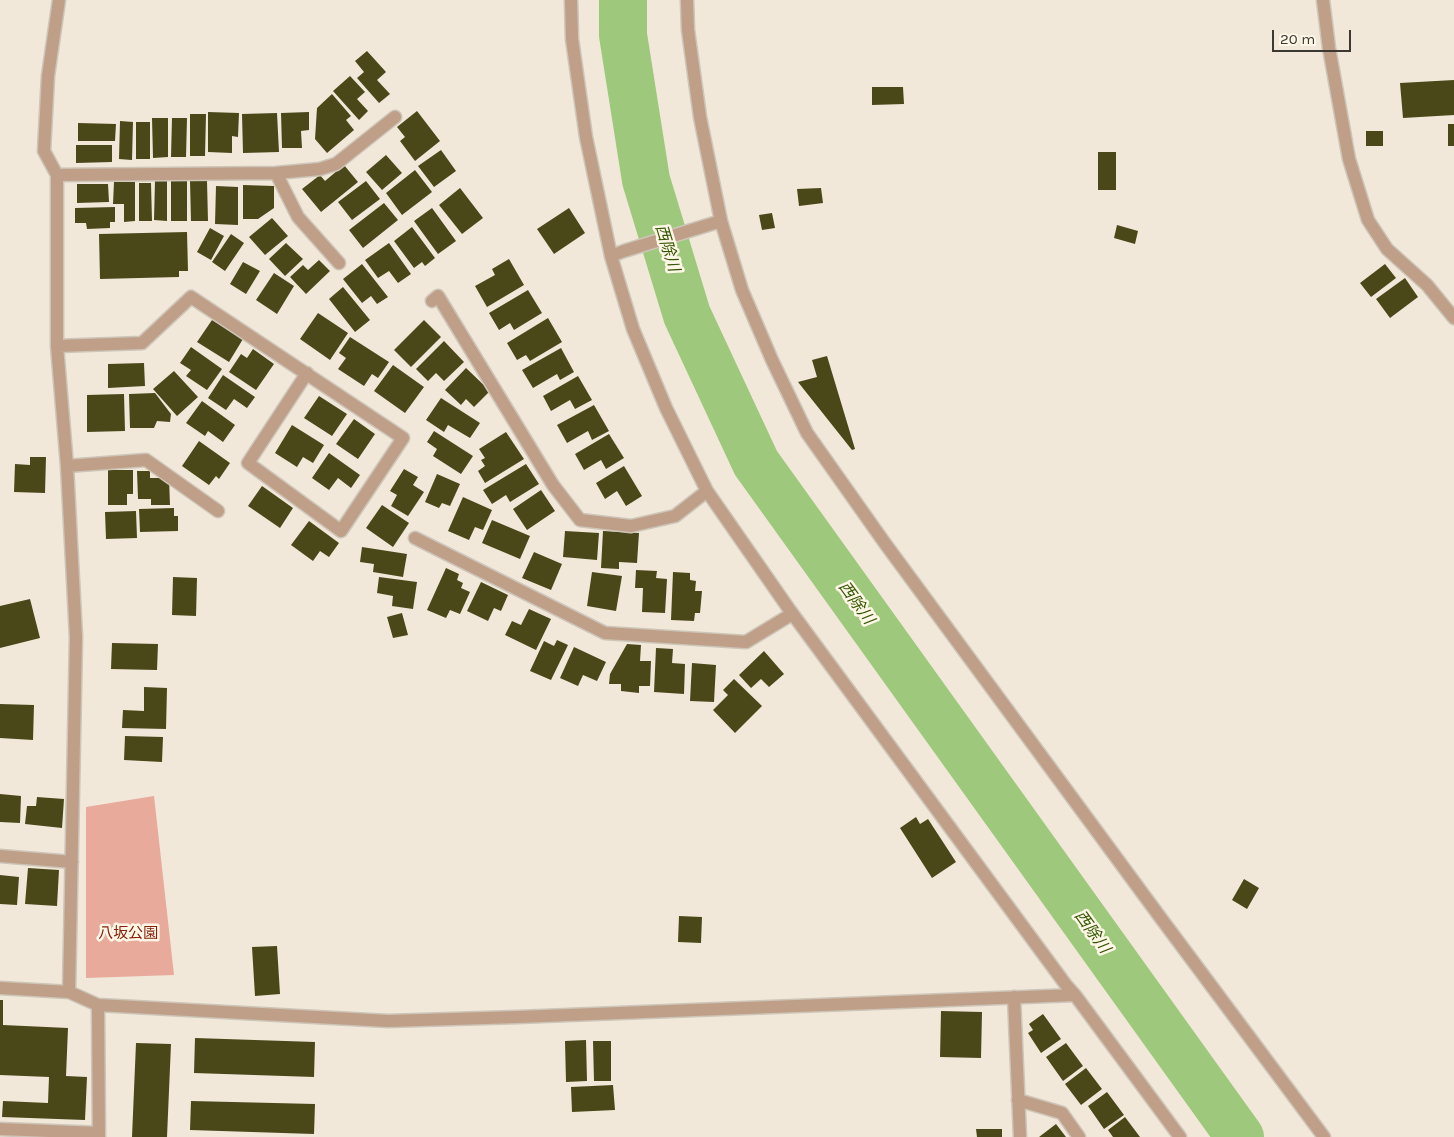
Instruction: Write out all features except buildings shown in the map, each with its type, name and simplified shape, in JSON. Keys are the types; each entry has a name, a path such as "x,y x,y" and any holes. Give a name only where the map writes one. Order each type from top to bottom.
{"street":[{"path":"59,0 48,76 44,151 56,175 58,346 67,466 76,637 69,992"},
{"path":"571,0 572,39 584,127 611,256 633,329 666,408 707,491 792,614 1060,978 1075,995 1180,1137"},
{"path":"687,0 688,30 700,117 721,221 742,290 772,360 807,433 884,542 1324,1137"},
{"path":"1323,0 1329,48 1349,159 1368,220 1387,248 1427,284 1454,318"},
{"path":"56,175 276,173 320,169 336,164 395,117"},
{"path":"276,173 298,217 339,263"},
{"path":"611,256 721,221"},
{"path":"432,301 438,296 553,485 580,520 631,526 675,516 707,491"},
{"path":"58,346 142,343 191,297 307,373 403,438 341,531 248,463 307,373"},
{"path":"67,466 146,460 218,511"},
{"path":"415,538 605,633 746,642 792,614"},
{"path":"0,856 72,862"},
{"path":"0,988 69,992 98,1005 388,1021 1075,995"},
{"path":"1014,997 1020,1137"},
{"path":"0,1129 99,1135 98,1005"},
{"path":"1018,1100 1062,1114 1079,1137"}],"green space":[{"name":"八坂公園","path":"154,796 174,975 86,978 86,807"}],"waterway":[{"name":"西除川","path":"623,0 623,35 646,180 687,315 756,463 1240,1137"}]}
